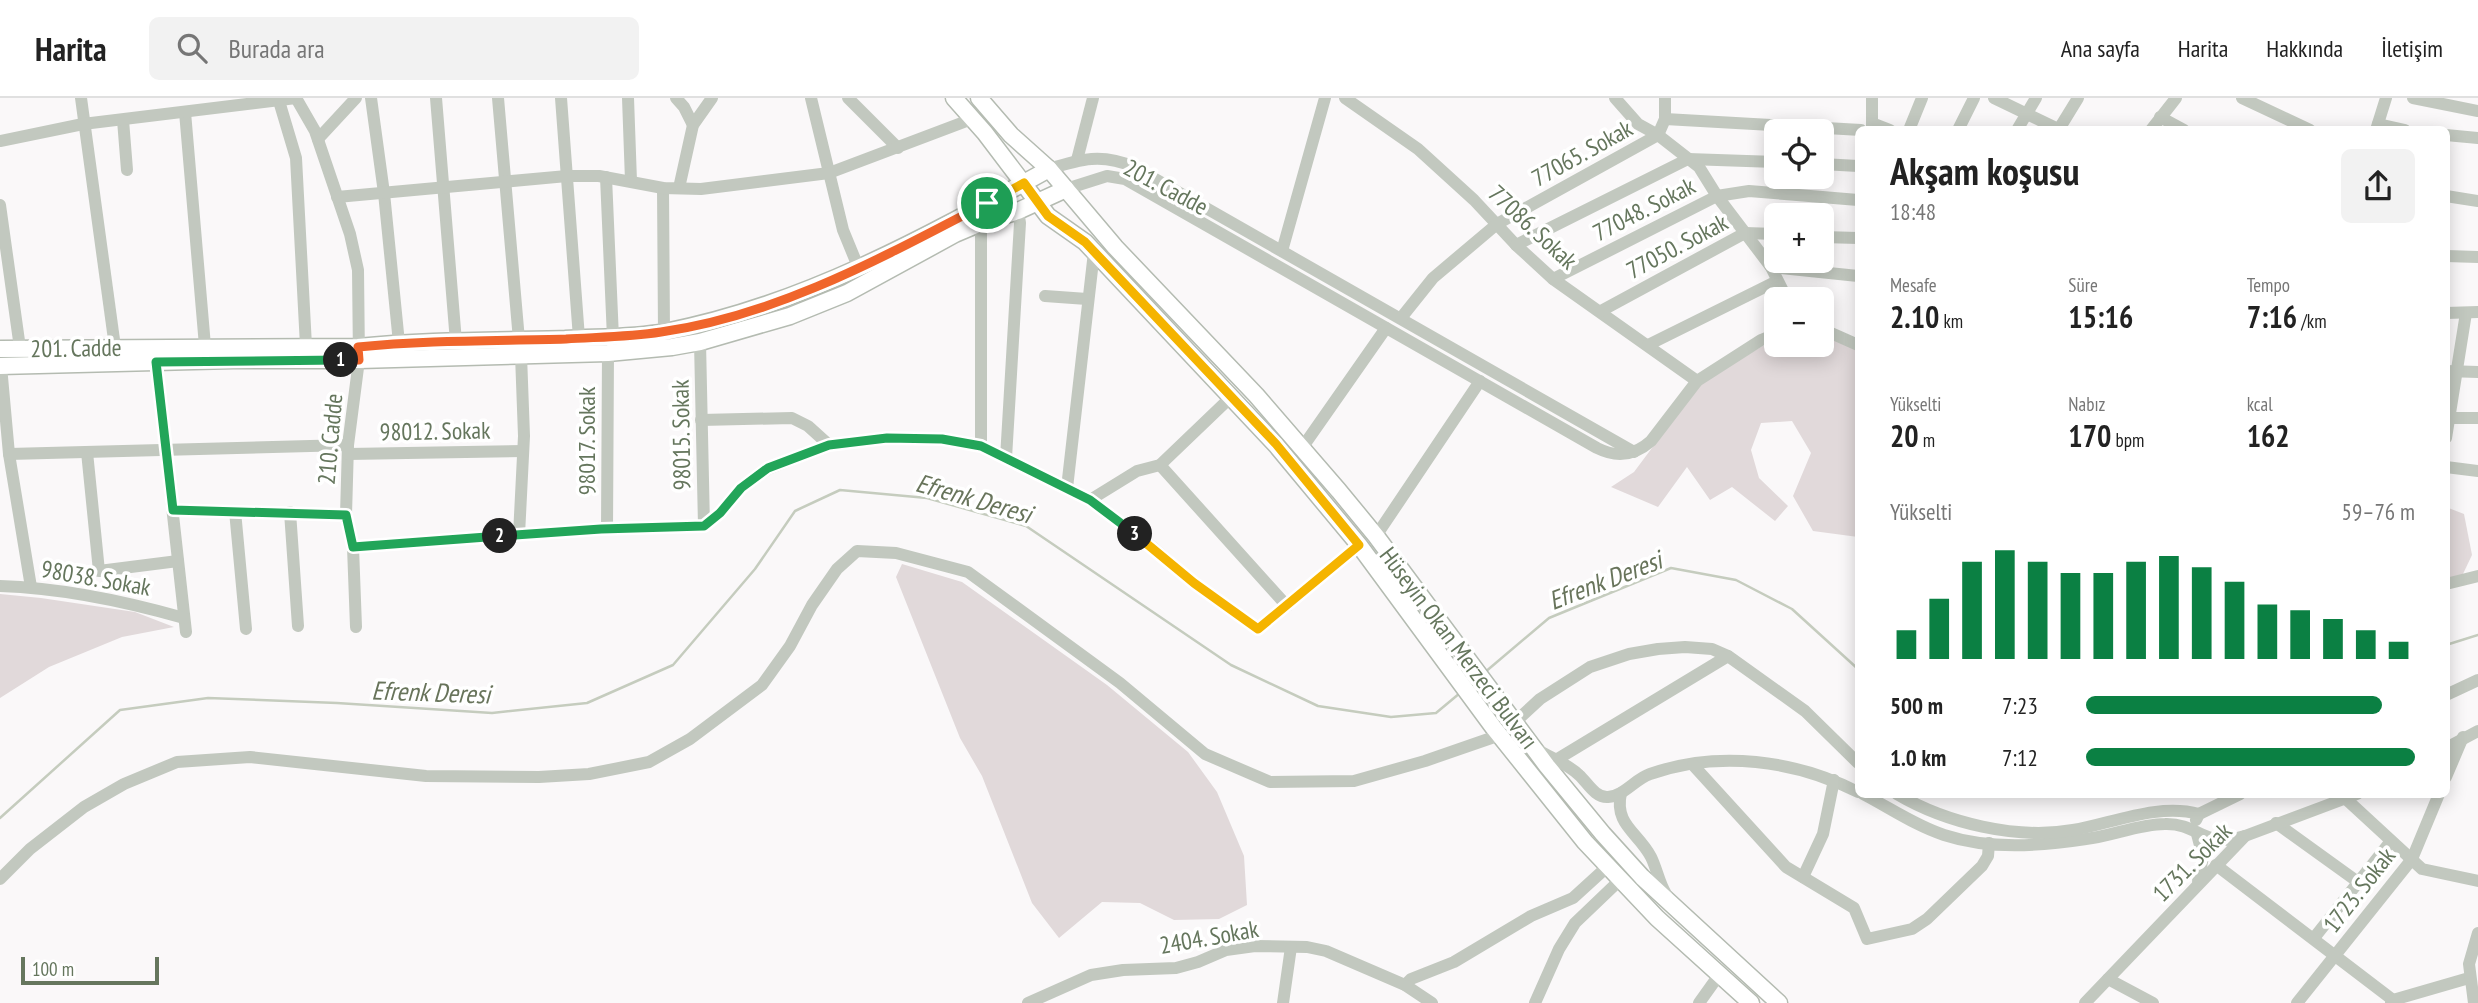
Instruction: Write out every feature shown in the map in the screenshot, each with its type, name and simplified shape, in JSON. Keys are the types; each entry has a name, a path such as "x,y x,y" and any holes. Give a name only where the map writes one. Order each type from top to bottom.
{"main road":[{"name":"Hüseyin Okan Merzeci Bulvarı","path":"954,98 1048,216 1094,252 1276,444 1359,545 1497,731 1607,867 1657,918 1751,1003"},
{"name":"Hüseyin Okan Merzeci Bulvarı","path":"979,98 1011,135 1049,169 1115,247 1302,448 1376,536 1531,745 1603,834 1642,877 1779,1003"},
{"name":"201. Cadde","path":"0,349 306,346 358,353 399,343 456,342 520,348 579,338 610,346 783,301 894,252 1049,169"},
{"name":"201. Cadde","path":"0,366 700,342 790,316 847,293 955,234 1066,190"}],"street":[{"path":"81,98 115,347"},
{"path":"2,142 83,124 296,98"},
{"name":"210. Cadde","path":"296,98 318,139 350,234 358,270 358,353 348,449 346,515 353,547 356,626"},
{"path":"318,139 356,98"},
{"path":"371,98 384,193 399,343"},
{"path":"436,98 456,342"},
{"name":"98012. Sokak","path":"498,98 520,348 523,450 519,535"},
{"path":"561,98 579,338"},
{"path":"628,98 631,181"},
{"path":"676,98 684,107 692,125"},
{"path":"679,188 692,125 712,98"},
{"path":"811,98 843,230 859,269"},
{"path":"848,98 898,148"},
{"path":"1077,160 1093,98"},
{"path":"1282,251 1325,98"},
{"name":"77086. Sokak","path":"1345,98 1418,149 1474,200 1516,245 1553,279 1697,381"},
{"path":"1615,98 1637,124 1658,135 1699,167 1717,196 1764,258"},
{"path":"1658,135 1665,120 1665,98"},
{"path":"1868,126 1872,98"},
{"path":"1911,126 1922,98"},
{"path":"1960,126 1974,98"},
{"path":"1994,98 2053,126"},
{"path":"2020,126 2036,98"},
{"path":"2061,126 2078,98"},
{"path":"2154,126 2176,98"},
{"path":"2242,98 2302,126"},
{"path":"2377,126 2386,98"},
{"path":"2413,98 2478,111"},
{"path":"279,101 296,158 306,346"},
{"path":"184,112 205,346"},
{"path":"2160,117 2177,126"},
{"path":"337,197 567,176 606,177 663,188 701,189 829,173 972,119"},
{"path":"123,120 127,170"},
{"path":"1665,120 1855,127"},
{"name":"77065. Sokak","path":"1401,318 1433,278 1497,223 1658,135"},
{"path":"2450,135 2478,138"},
{"name":"201. Cadde","path":"1049,169 1089,158 1118,160 1134,167 1634,452"},
{"path":"1516,245 1688,159 1764,162"},
{"path":"1834,165 1855,166"},
{"name":"201. Cadde","path":"1066,190 1107,176 1125,180 1597,448 1619,456 1634,452"},
{"name":"98017. Sokak","path":"606,177 610,346 607,529"},
{"path":"663,188 664,332"},
{"name":"77048. Sokak","path":"1553,279 1717,196 1749,191 1855,200"},
{"path":"2450,197 2478,201"},
{"path":"0,205 20,348"},
{"path":"1006,458 1020,223 1018,211"},
{"path":"981,223 981,446"},
{"name":"77050. Sokak","path":"1601,311 1745,233 1764,234"},
{"path":"1834,237 1855,238"},
{"path":"1068,488 1094,252"},
{"path":"2450,256 2478,257"},
{"path":"1774,273 1780,287"},
{"path":"1834,273 1855,275"},
{"path":"1648,345 1777,281"},
{"path":"1045,296 1087,299"},
{"path":"2450,313 2472,312 2452,371 2450,395"},
{"path":"1302,448 1386,328"},
{"path":"1834,334 1855,344"},
{"path":"1634,452 1651,442 1697,381 1764,338"},
{"name":"98015. Sokak","path":"700,342 704,526"},
{"path":"156,362 186,632"},
{"path":"0,366 9,454 31,587"},
{"path":"2452,371 2478,372"},
{"path":"1376,536 1480,381"},
{"path":"1090,500 1138,471 1160,465 1231,397"},
{"path":"701,420 792,418 808,426 829,445"},
{"path":"2450,419 2478,418"},
{"path":"353,547 607,529 704,526 720,513 741,488 768,468 829,445 887,438 942,439 981,446 1068,488 1090,500 1150,545 1194,583 1258,629 1359,545"},
{"name":"98012. Sokak","path":"9,454 167,450 523,450"},
{"path":"87,452 99,571 178,561"},
{"path":"1160,465 1287,606"},
{"path":"2450,468 2478,471"},
{"path":"173,510 346,515"},
{"path":"235,511 246,629"},
{"path":"290,512 298,626"},
{"path":"0,879 30,849 83,807 124,784 177,762 250,757 426,776 539,777 589,774 649,762 690,739 762,685 790,646 812,605 837,569 857,551 896,553 968,572 1120,683 1205,754 1270,782 1354,781 1425,761 1497,731"},
{"path":"2450,583 2478,576"},
{"name":"98038. Sokak","path":"0,586 31,587 130,603 184,618"},
{"path":"1511,718 1577,673 1629,654 1685,647 1712,649 1728,656 1805,711 1855,760"},
{"path":"1556,761 1728,656"},
{"path":"2450,693 2478,680"},
{"path":"2450,745 2478,731"},
{"path":"2450,768 2463,737"},
{"path":"1531,745 1577,773 1598,794 1607,797 1622,793 1647,775 1716,761 1762,762 1810,772 1855,790"},
{"path":"1693,765 1786,867 1854,908 1867,939 1912,929 1927,919 1982,866 1988,856 1989,843"},
{"path":"1803,877 1823,834 1834,780"},
{"path":"1622,793 1619,804 1621,817 1651,857 1658,881 1671,904"},
{"path":"1871,798 1944,835 1989,843 2041,845 2090,839 2161,824 2181,824 2218,841 2245,836"},
{"path":"1904,798 1926,810 1954,819 2009,832 2047,834 2173,810 2199,814 2232,798"},
{"name":"1731. Sokak","path":"2085,1003 2245,836 2276,822 2348,798"},
{"path":"2352,798 2391,841 2422,869 2478,881"},
{"name":"1723. Sokak","path":"2297,1003 2412,859 2437,798"},
{"path":"2196,888 2202,873 2203,857 2194,832 2199,814"},
{"path":"2276,822 2358,882"},
{"path":"2314,938 2391,841"},
{"path":"2216,865 2335,954 2392,1001 2469,978"},
{"path":"1405,985 1411,979 1454,962 1531,916 1573,898 1607,867"},
{"path":"1535,1003 1559,949 1575,923 1620,880"},
{"path":"2474,1003 2469,964 2478,933"},
{"name":"2404. Sokak","path":"1028,1003 1091,975 1123,970 1176,968 1226,950 1255,946 1307,947 1326,951 1405,985 1432,1003"},
{"path":"1283,1003 1291,947"},
{"path":"1699,1003 1719,975"},
{"path":"2108,979 2153,1003"}],"shaded area":[{"path":"1834,339 1855,349 1855,537 1813,531 1793,496 1811,453 1792,421 1761,423 1751,450 1759,478 1788,506 1775,521 1732,487 1710,500 1687,467 1658,507 1611,487 1634,472 1696,389 1715,374 1764,345 1764,357 1834,357"},
{"path":"2450,509 2464,514 2472,555 2462,576 2450,578"},
{"path":"902,564 962,582 1107,685 1188,752 1217,792 1244,856 1247,905 1219,919 1174,920 1140,903 1102,902 1059,938 1032,903 982,776 960,738 896,577"},
{"path":"0,594 135,612 174,627 122,637 49,667 0,698"}],"waterway":[{"name":"Efrenk Deresi","path":"0,818 120,710 208,698 492,713 587,703 673,665 755,569 795,511 840,490 927,498 1026,526 1231,665 1318,706 1391,717 1436,713 1460,693"},
{"name":"Efrenk Deresi","path":"1484,673 1549,618 1671,568 1736,580 1792,609 1855,666"},
{"name":"Efrenk Deresi","path":"2450,644 2478,635"}],"route":[{"path":"1024,183 1048,216 1085,242 1276,444 1359,545 1258,629 1194,583 1150,545 1090,500 981,446 942,439 887,438 829,445 768,468 741,488 720,513 704,526 697,527 601,529 353,547 346,515 173,510 156,362 359,360 358,347 399,343 613,338 664,332 783,301 838,279 987,203 1024,183"}]}
